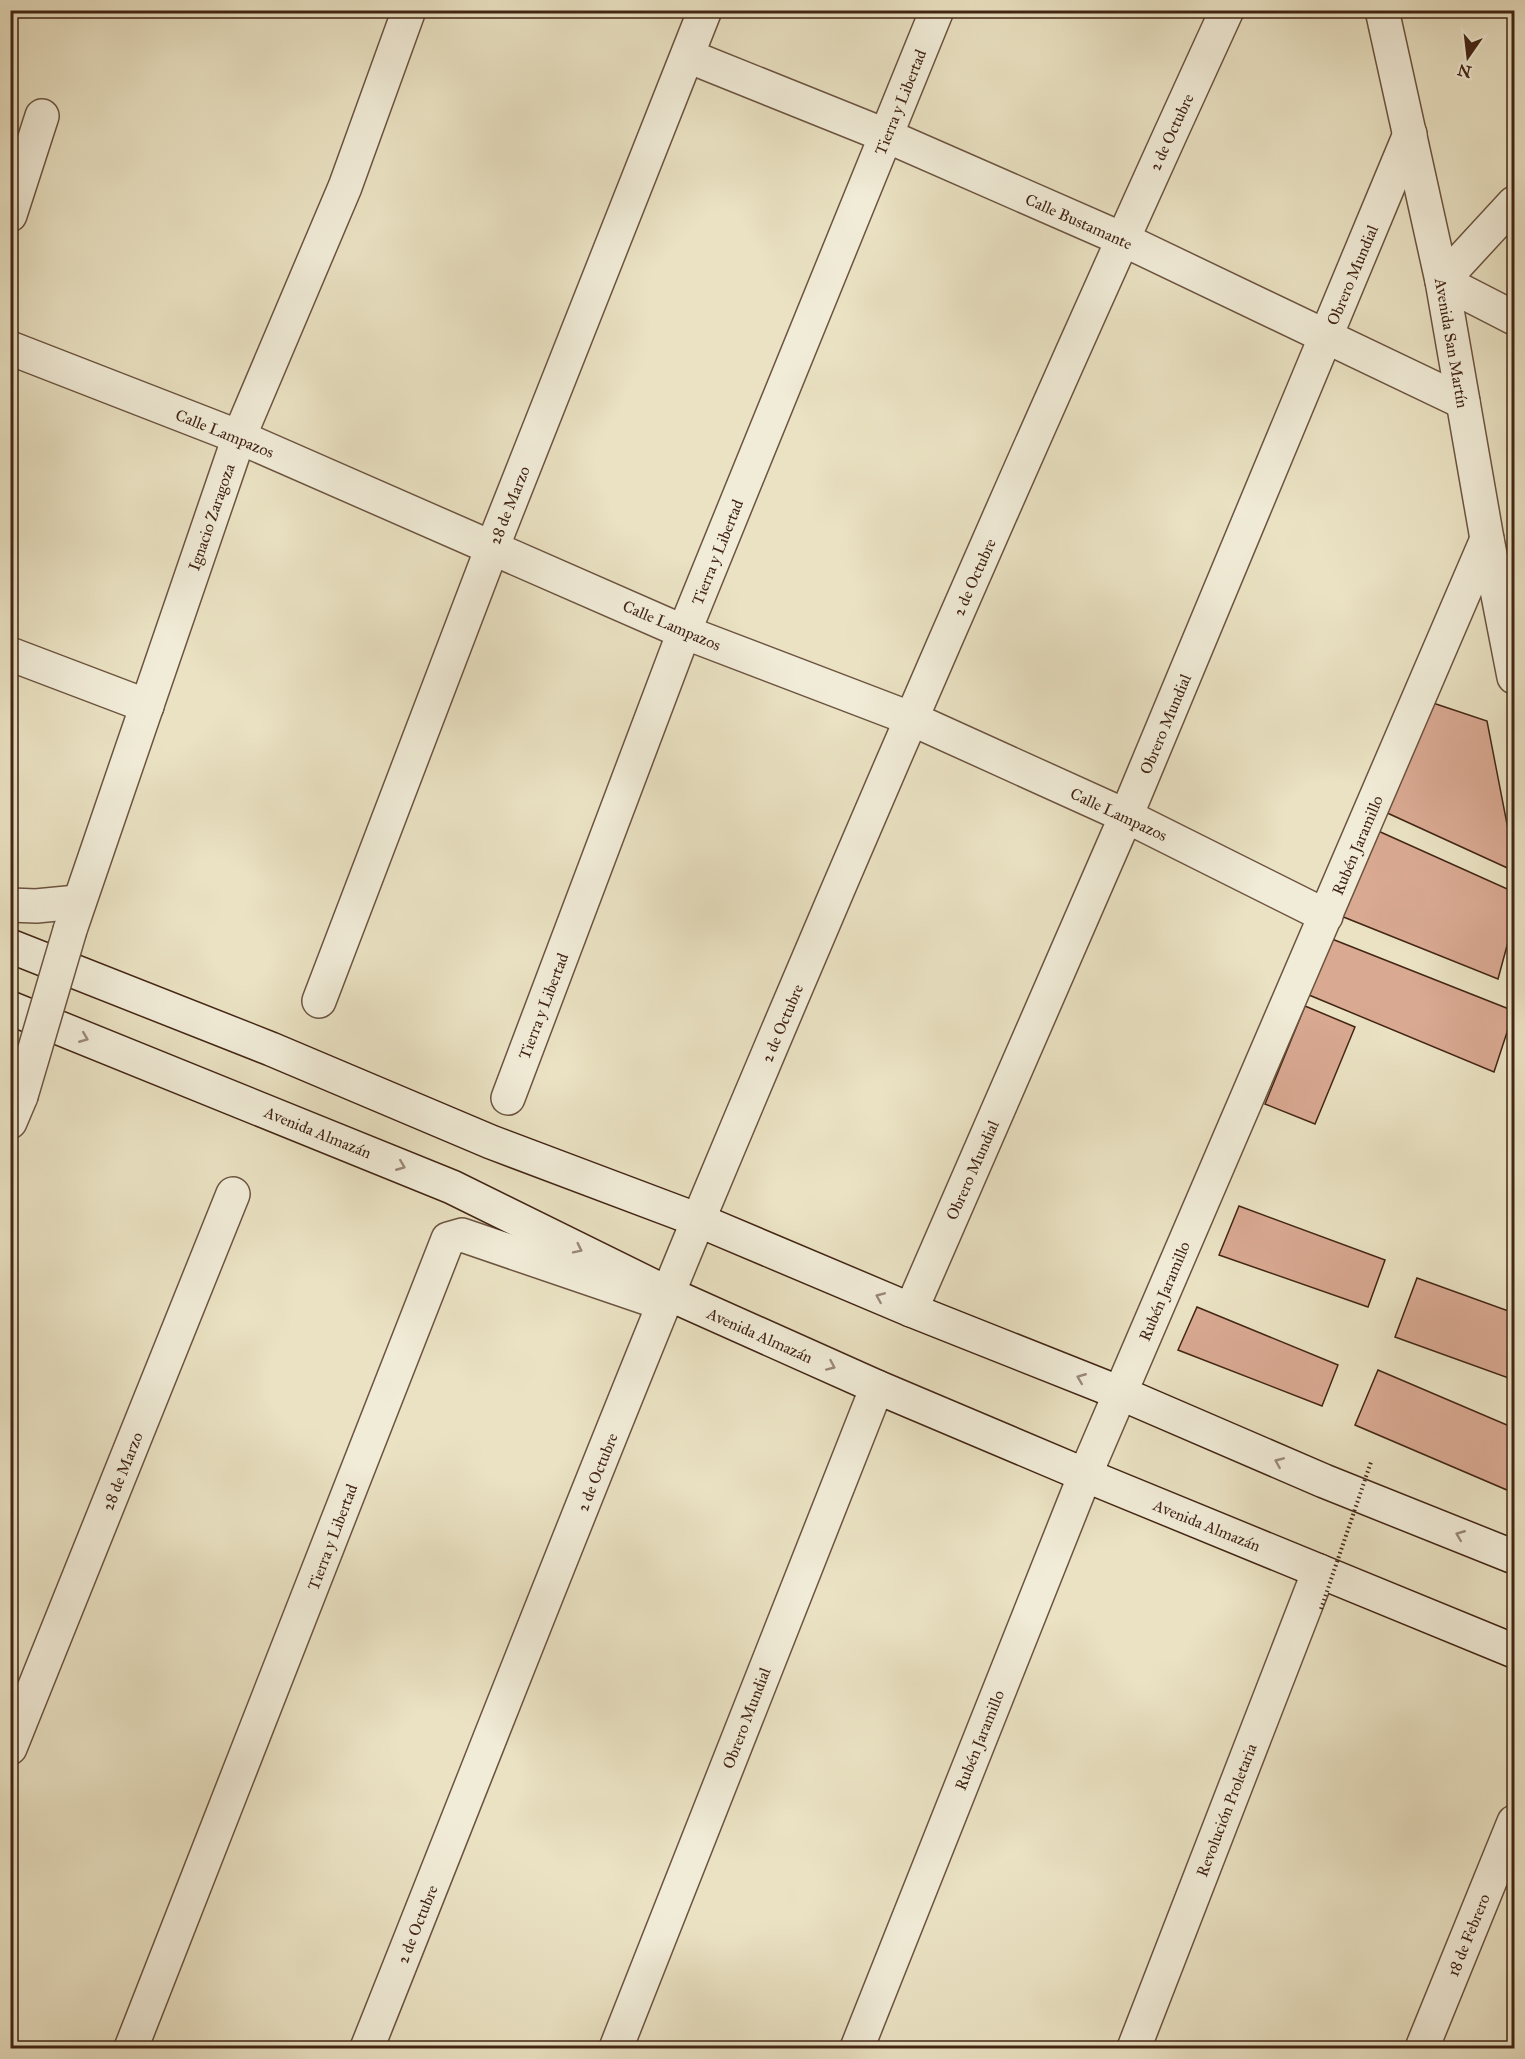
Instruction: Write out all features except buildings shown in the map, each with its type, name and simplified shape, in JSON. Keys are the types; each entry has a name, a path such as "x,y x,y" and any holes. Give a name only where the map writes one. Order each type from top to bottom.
{"street":[{"name":"Ignacio Zaragoza","path":"16,1109 73,916 238,437 345,187 409,10"},
{"name":"28 de Marzo","path":"319,1001 492,548 705,10"},
{"name":"Tierra y Libertad","path":"508,1098 684,632 937,10"},
{"name":"2 de Octubre","path":"367,2049 698,1220 912,719 1122,239 1227,10"},
{"name":"Avenida San Martín","path":"1382,10 1443,281 1462,402 1515,677"},
{"name":"Calle Bustamante","path":"688,56 887,136 1122,239 1462,402"},
{"path":"10,215 42,117"},
{"name":"Obrero Mundial","path":"911,1310 1126,816 1410,134"},
{"path":"1515,203 1443,281 1515,318"},
{"name":"Calle Lampazos","path":"10,348 238,437 684,632 912,719 1126,816 1326,916"},
{"name":"Rubén Jaramillo","path":"856,2049 1085,1475 1487,539"},
{"path":"10,654 147,706"},
{"path":"10,905 36,906 73,916"},
{"path":"10,946 271,1049 491,1142 698,1220 911,1310 1120,1393 1324,1481 1515,1557"},
{"name":"Avenida Almazán","path":"10,1008 452,1187 666,1299 1085,1475 1515,1651"},
{"name":"28 de Marzo","path":"10,1748 233,1194"},
{"name":"Tierra y Libertad","path":"131,2049 448,1239 462,1235 666,1299"},
{"name":"Obrero Mundial","path":"616,2049 877,1387"},
{"name":"Revolución Proletaria","path":"1134,2049 1319,1572"},
{"name":"18 de Febrero","path":"1422,2049 1515,1822"}],"path":[{"path":"1321,1608 1371,1462"}]}
